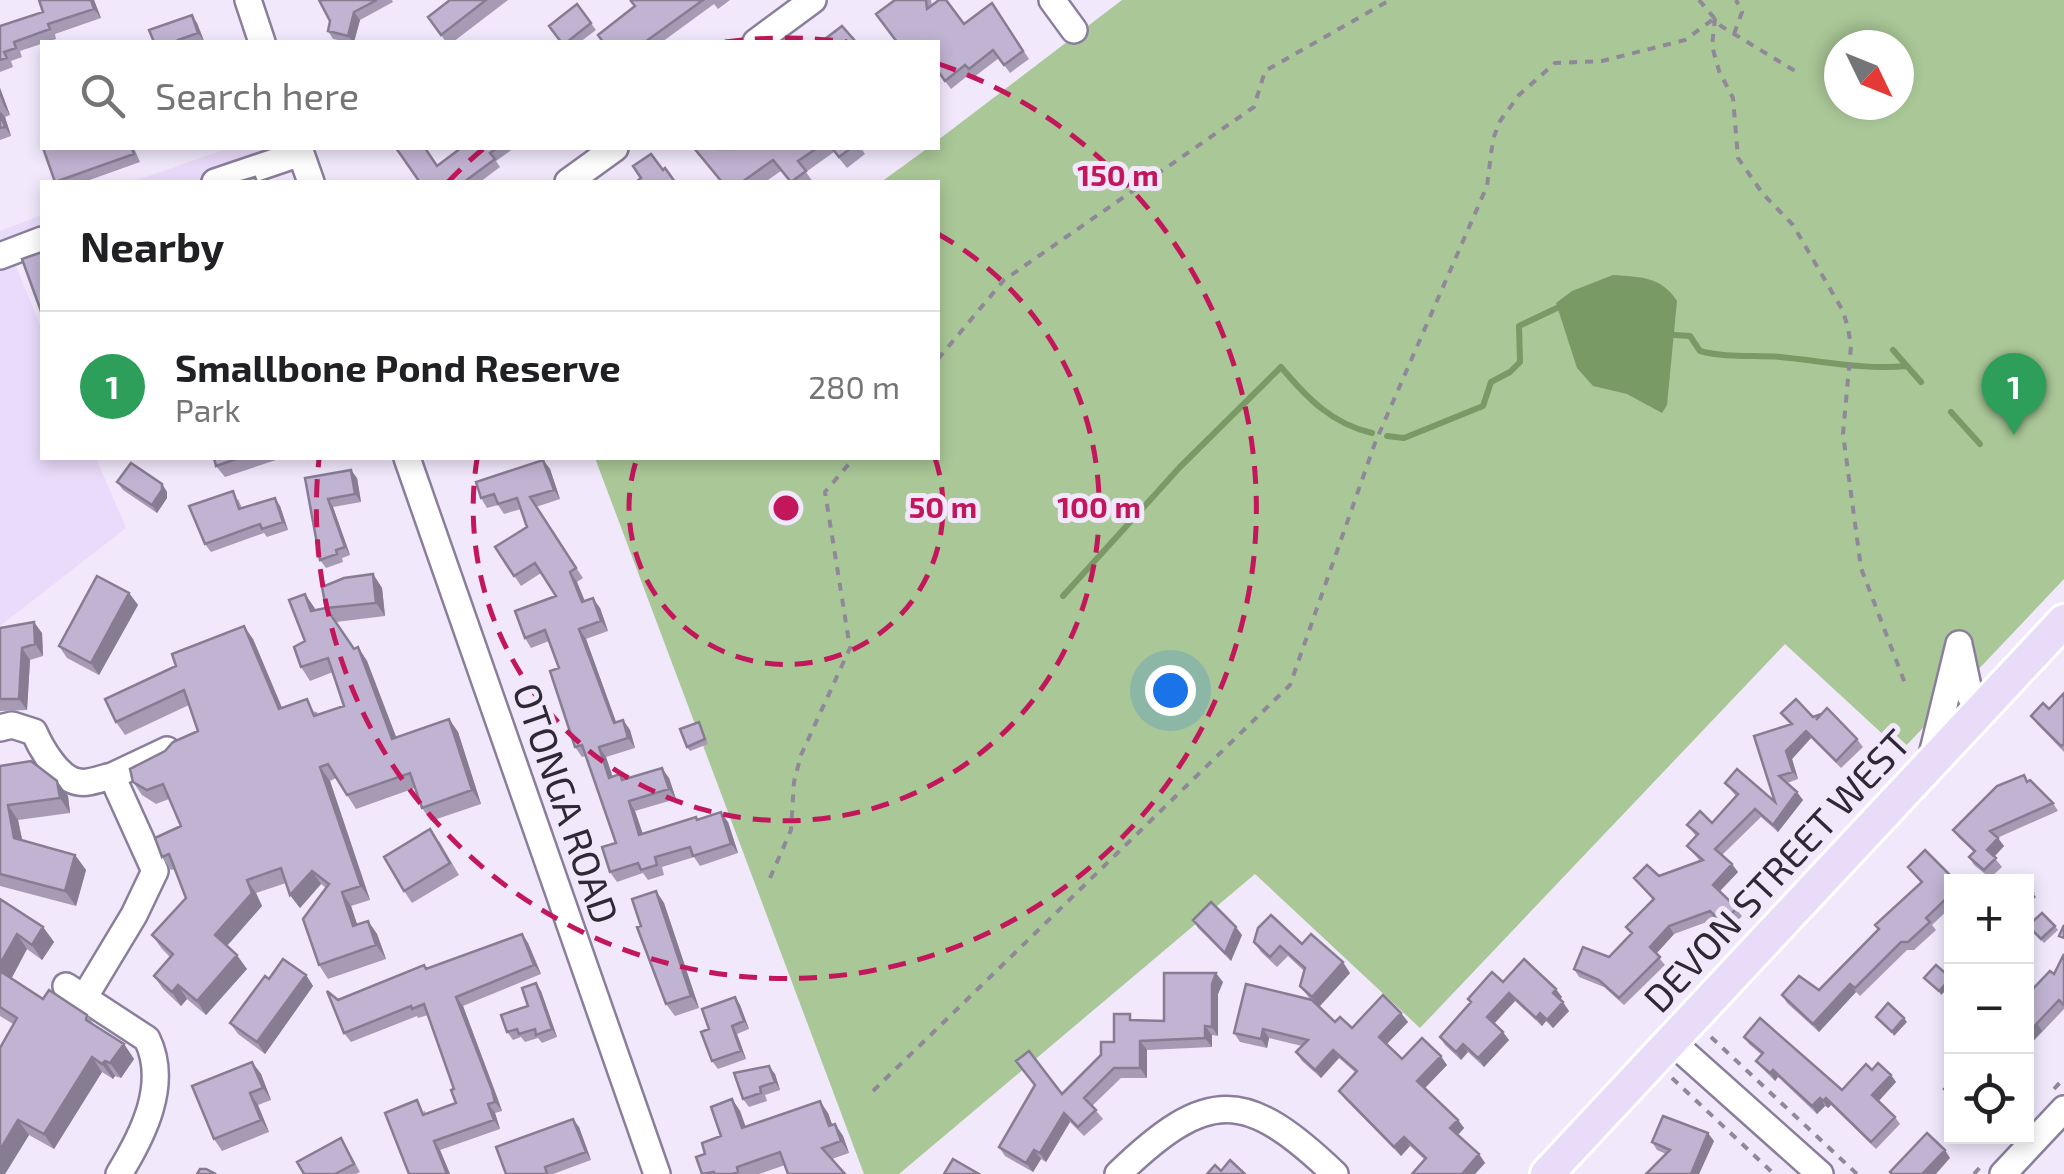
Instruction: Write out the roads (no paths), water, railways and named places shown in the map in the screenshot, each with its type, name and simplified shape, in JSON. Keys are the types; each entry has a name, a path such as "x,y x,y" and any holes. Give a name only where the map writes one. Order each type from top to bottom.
{"main road":[{"name":"DEVON STREET WEST","path":"1547,1174 2064,620"}],"street":[{"path":"248,0 261,40"},
{"path":"759,40 813,0"},
{"path":"1052,0 1074,30"},
{"path":"220,180 300,150 311,180"},
{"path":"571,180 612,150"},
{"path":"0,256 40,241"},
{"name":"OTONGA ROAD","path":"408,460 656,1174"},
{"path":"1930,764 1959,644 1970,696 1982,708"},
{"path":"0,728 12,725 34,732 42,750 71,780 80,783 112,776 166,750"},
{"path":"112,776 155,871 134,916 75,992 146,1039 154,1053 155,1078 147,1124 119,1174"},
{"path":"1671,1041 1820,1174"},
{"path":"1118,1174 1151,1142 1182,1122 1204,1112 1237,1110 1265,1118 1294,1135 1335,1174"},
{"path":"2003,1174 2064,1110"}],"waterway":[{"path":"1387,436 1404,438 1483,406 1491,382 1520,362 1519,326 1557,308"},
{"path":"1675,335 1690,336 1700,351 1720,355 1907,366"},
{"path":"1893,350 1921,382"},
{"path":"1063,596 1180,467 1281,367 1321,408 1372,433"},
{"path":"1951,412 1980,444"}],"place":[{"name":"Smallbone Pond Reserve","path":"2014,435"}]}
